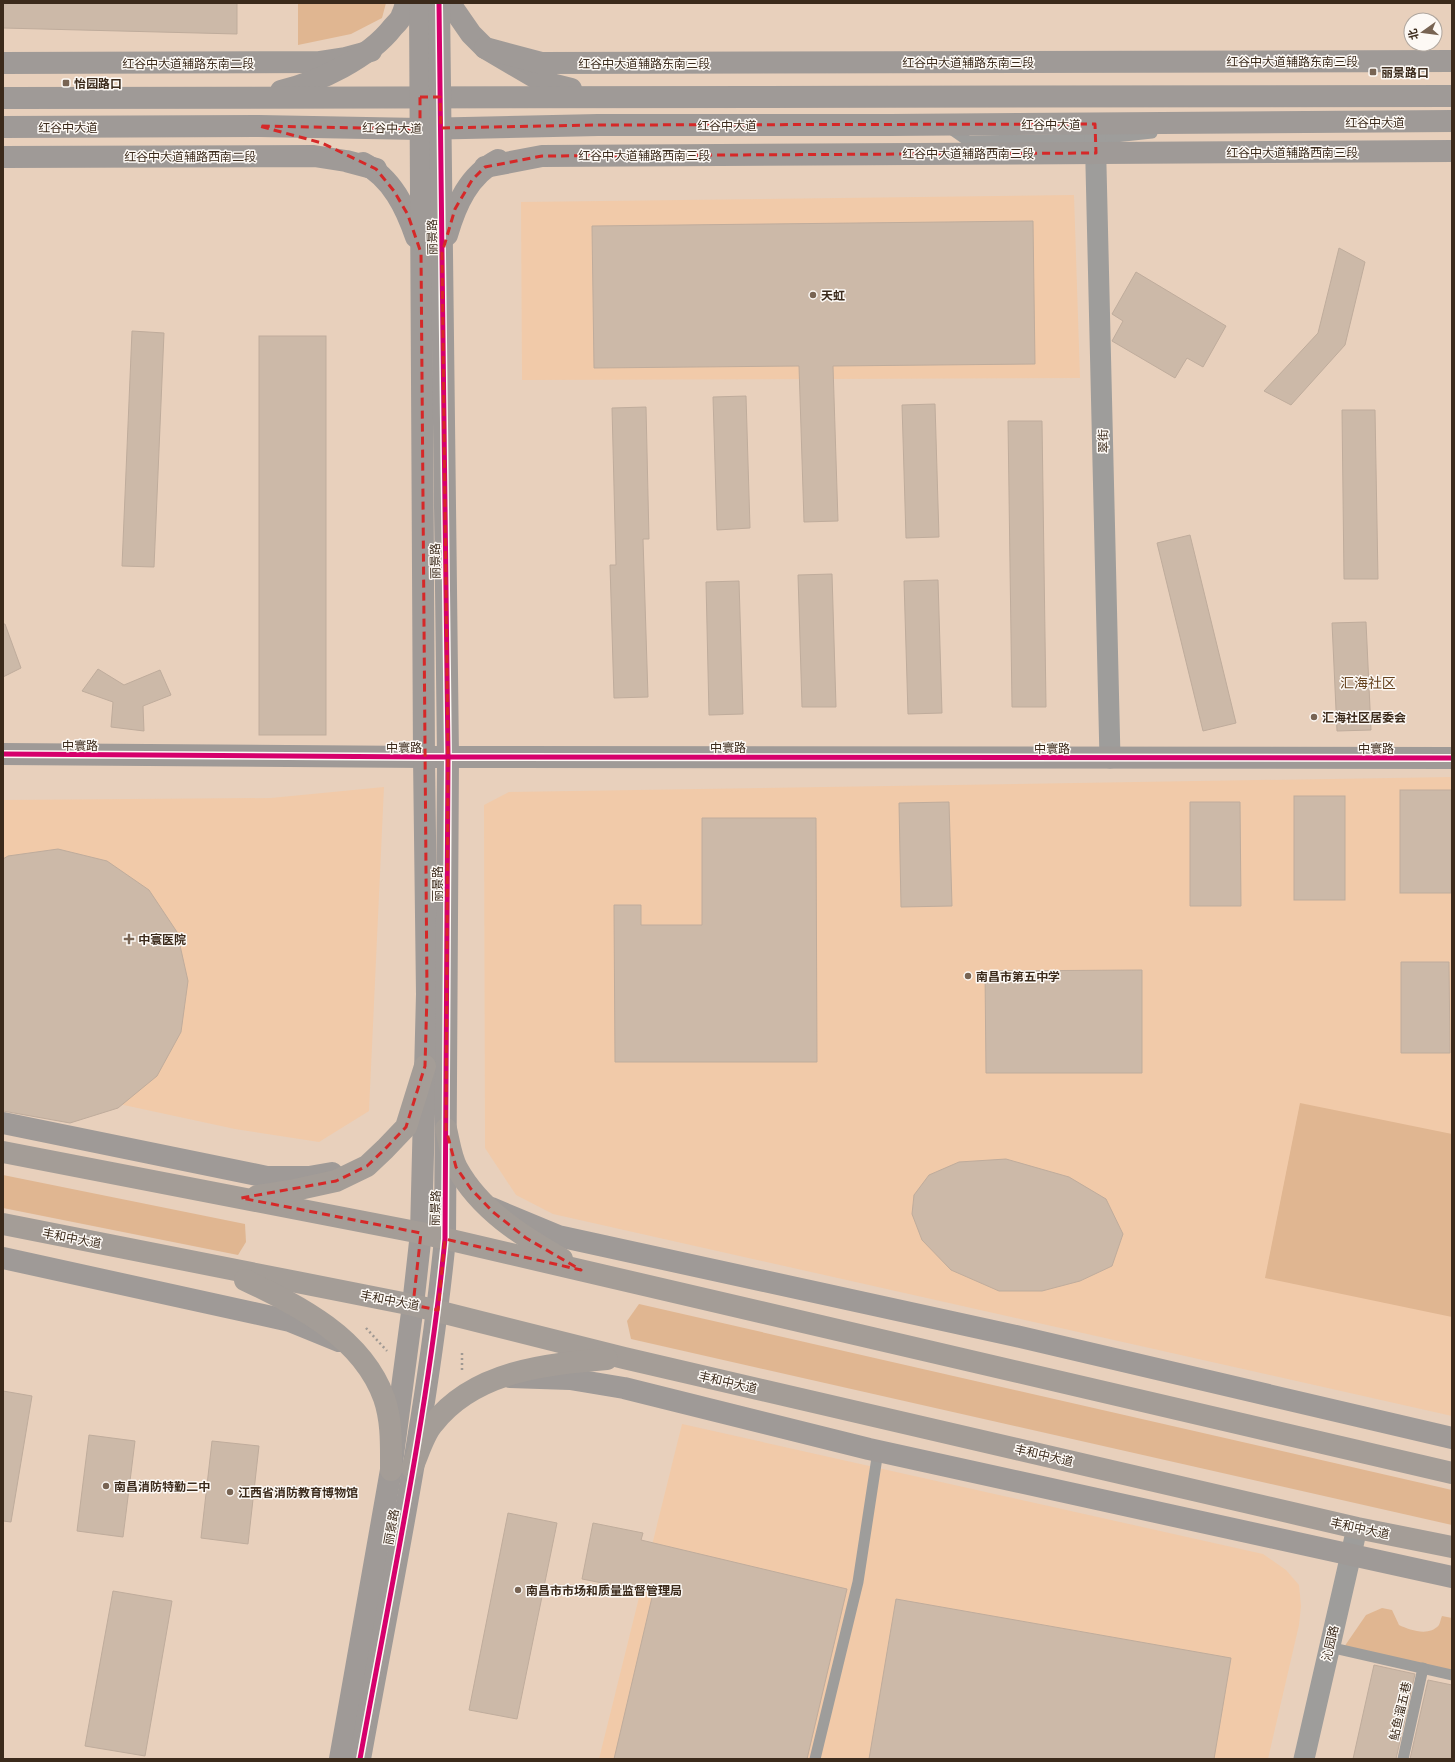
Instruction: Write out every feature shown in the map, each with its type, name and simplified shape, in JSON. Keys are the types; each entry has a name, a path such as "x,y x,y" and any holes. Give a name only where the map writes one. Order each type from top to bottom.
{"main road":[{"path":"241,1198 295,1190 336,1180 367,1166 406,1127 425,1066"},
{"path":"446,1129 456,1166 471,1189 488,1206 526,1238 581,1270"},
{"path":"3,1152 421,1233 1452,1473"},
{"name":"丰和中大道","path":"3,1224 438,1310 624,1358 1358,1528 1452,1547"},
{"path":"217,1266 274,1294 321,1320 353,1348 373,1373 384,1398 402,1469"},
{"path":"402,1469 432,1424 453,1403 479,1385 501,1376 538,1368 584,1361 624,1358"}],"street":[{"path":"250,97 296,87 326,75 371,51 383,40 402,16 406,3"},
{"name":"丽景路","path":"420,3 430,97"},
{"name":"丽景路","path":"360,1759 402,1469 413,1305 421,1233 427,994 424,757 431,253 430,97 439,3"},
{"path":"452,3 471,34 485,48 543,82 599,97"},
{"name":"红谷中大道辅路东南三段","path":"485,48 541,63 1452,61"},
{"name":"红谷中大道辅路东南二段","path":"3,63 319,62 345,58 371,51"},
{"path":"3,98 1452,96"},
{"name":"红谷中大道","path":"3,127 259,126 430,129 598,124 944,125 1096,138 1244,123 1452,121"},
{"path":"431,253 472,180 486,167 523,148 554,136 598,124"},
{"path":"259,126 322,143 376,169 394,191 431,253"},
{"name":"红谷中大道辅路西南三段","path":"486,167 542,156 1096,138 1452,151"},
{"name":"翠街","path":"1096,138 1110,758"},
{"name":"红谷中大道辅路西南二段","path":"3,157 314,156 346,161 376,169"},
{"name":"丽景路","path":"340,1759 402,1469 438,1310 445,1239 448,757 431,253"},
{"name":"中寰路","path":"3,754 424,757 1452,758"},
{"path":"3,1123 267,1177 309,1177 367,1166"},
{"path":"488,1206 558,1236 1016,1336 1452,1438"},
{"path":"3,1258 290,1321 353,1348"},
{"path":"501,1376 570,1379 624,1388 878,1451 1350,1556 1452,1577"},
{"name":"沁园路","path":"1304,1759 1350,1556 1358,1528"}],"lane":[{"path":"815,1759 858,1582 878,1451"},
{"path":"1329,1647 1452,1675"},
{"name":"鲇鱼溜五巷","path":"1403,1759 1423,1668"}],"path":[{"path":"366,1328 389,1353"},
{"path":"462,1353 462,1378"}],"highlighted area":[{"path":"420,97 440,97 441,128 598,125 1095,124 1096,153 542,156 485,167 472,180 455,209 442,253 448,757 446,1129 456,1167 471,1189 493,1212 526,1238 581,1270 445,1239 438,1310 413,1305 421,1233 241,1198 336,1181 367,1166 406,1127 425,1066 427,994 421,253 408,215 394,191 376,169 322,143 259,126 420,129"}],"shaded area":[{"path":"298,3 386,3 382,18 351,34 298,45"},
{"name":"天虹","path":"1074,195 1080,378 522,380 521,202"},
{"name":"南昌市第五中学","path":"1452,777 1452,1416 553,1214 516,1195 485,1148 484,805 509,792"},
{"name":"中寰医院","path":"384,787 369,1111 319,1142 235,1129 3,1079 3,800 271,798"},
{"path":"1300,1103 1452,1134 1452,1317 1265,1278"},
{"path":"3,1175 245,1224 246,1242 238,1255 3,1208"},
{"path":"639,1304 1452,1490 1452,1525 631,1339 627,1321"},
{"path":"682,1424 1263,1554 1286,1570 1299,1585 1301,1606 1299,1625 1268,1759 599,1759"},
{"path":"1382,1608 1392,1610 1399,1625 1408,1629 1425,1632 1435,1629 1439,1625 1442,1616 1452,1618 1452,1673 1342,1650 1366,1615"}],"building":[{"path":"3,3 237,3 237,34 3,28"},
{"name":"天虹","path":"1033,221 1035,364 833,366 838,521 804,522 799,366 594,368 592,226"},
{"path":"1339,248 1365,262 1345,345 1291,405 1264,391 1318,333"},
{"path":"1136,272 1226,326 1203,367 1187,358 1175,378 1112,341 1123,321 1112,314"},
{"path":"132,331 164,333 154,567 122,566"},
{"path":"259,336 326,336 326,735 259,735"},
{"path":"746,396 750,528 717,530 713,397"},
{"path":"935,404 939,537 906,538 902,405"},
{"path":"646,407 649,539 643,539 648,697 614,698 610,565 616,565 612,408"},
{"path":"1342,410 1375,410 1378,579 1344,579"},
{"path":"1008,421 1042,421 1046,707 1012,707"},
{"path":"1190,535 1236,723 1203,731 1157,543"},
{"path":"832,574 836,707 802,707 798,575"},
{"path":"938,580 942,713 908,714 904,581"},
{"path":"739,581 743,714 709,715 706,582"},
{"path":"1366,622 1371,730 1337,731 1332,623"},
{"path":"3,624 5,624 21,668 3,677"},
{"path":"98,669 124,685 160,670 171,695 143,706 144,731 111,727 113,702 82,691"},
{"path":"1400,790 1451,790 1451,893 1400,893"},
{"path":"1294,796 1345,796 1345,900 1294,900"},
{"path":"949,802 952,906 901,907 899,803"},
{"path":"1190,802 1240,802 1241,906 1190,906"},
{"path":"702,818 816,818 817,1062 615,1062 614,905 641,905 641,925 702,925"},
{"path":"58,849 107,861 149,890 177,932 188,981 181,1032 157,1076 118,1108 70,1123 3,1111 3,859 8,856"},
{"path":"1401,962 1449,962 1450,1053 1401,1053"},
{"path":"1142,970 1142,1073 986,1073 985,971"},
{"path":"1006,1159 1069,1177 1106,1199 1123,1234 1112,1266 1080,1281 1042,1291 999,1291 951,1270 922,1240 912,1214 914,1195 929,1175 959,1162"},
{"path":"3,1391 32,1396 11,1522 3,1521"},
{"name":"南昌消防特勤二中","path":"89,1435 135,1441 123,1537 77,1531"},
{"name":"江西省消防教育博物馆","path":"212,1441 259,1446 248,1544 201,1538"},
{"path":"508,1513 557,1523 517,1719 469,1710"},
{"path":"593,1523 643,1533 641,1540 847,1589 807,1759 614,1759 653,1593 582,1579"},
{"path":"113,1591 172,1601 145,1756 85,1746"},
{"path":"896,1599 1231,1658 1214,1759 869,1759"},
{"path":"1374,1665 1415,1674 1396,1759 1353,1759"},
{"path":"1428,1680 1452,1685 1452,1759 1410,1759"}],"cycle path":[{"path":"360,1759 419,1434 438,1304 445,1239 448,757 439,3"},
{"path":"3,754 424,757 1452,758"}],"place":[{"name":"丽景路口","path":"1373,72"},
{"name":"怡园路口","path":"66,83"},
{"name":"天虹","path":"813,295"},
{"name":"汇海社区居委会","path":"1314,717"},
{"name":"中寰医院","path":"129,939"},
{"name":"南昌市第五中学","path":"968,976"},
{"name":"南昌消防特勤二中","path":"106,1486"},
{"name":"江西省消防教育博物馆","path":"230,1492"},
{"name":"南昌市市场和质量监督管理局","path":"518,1590"}],"district":[{"name":"汇海社区","path":"1368,683"}]}
